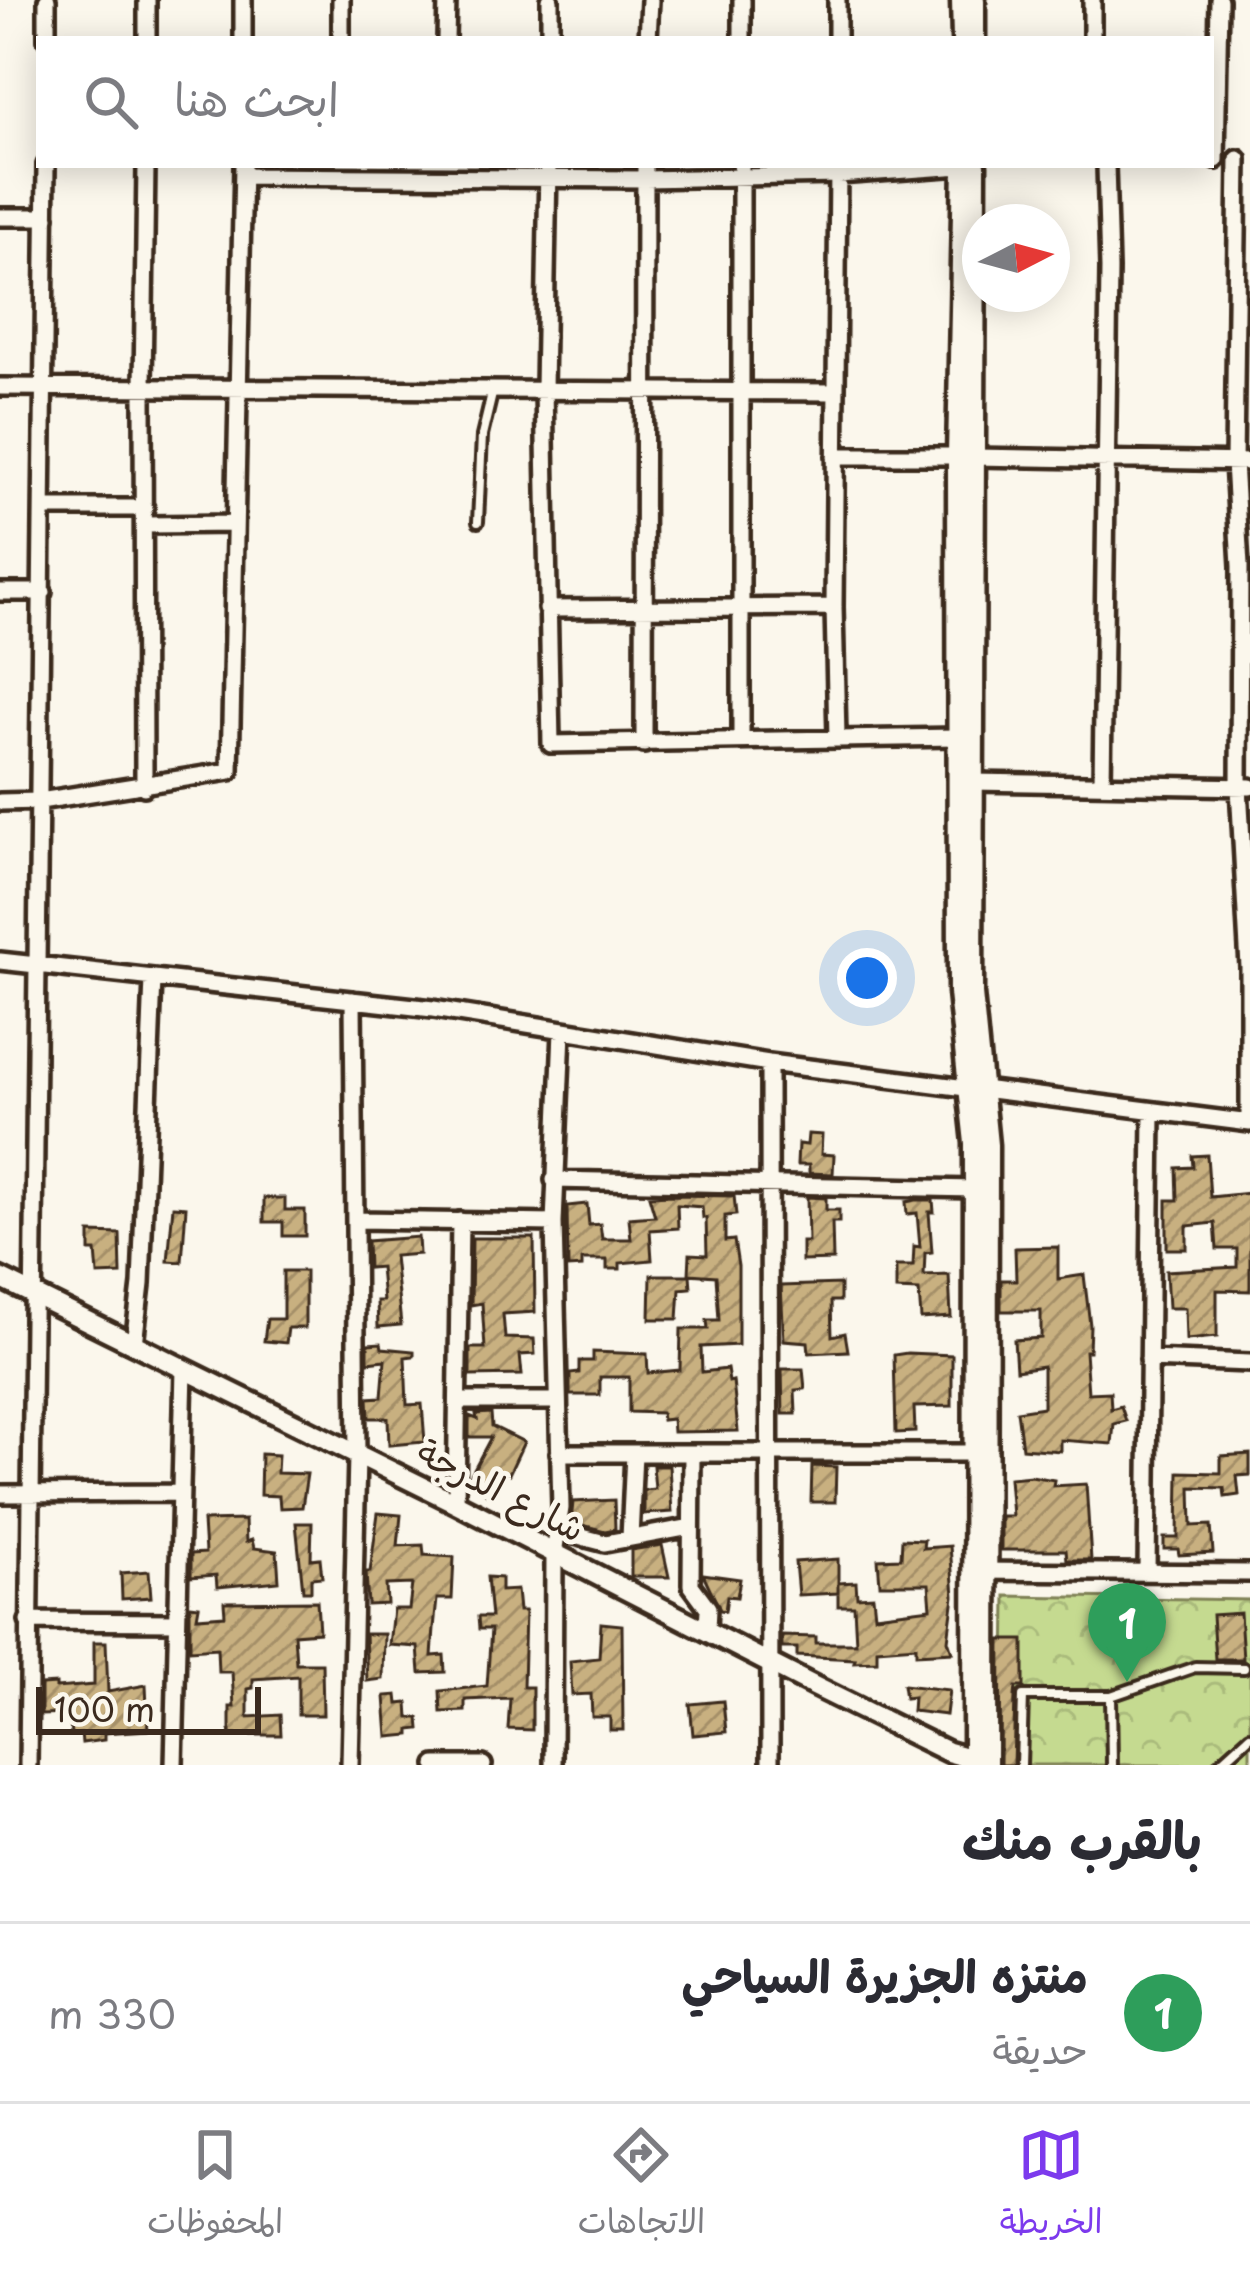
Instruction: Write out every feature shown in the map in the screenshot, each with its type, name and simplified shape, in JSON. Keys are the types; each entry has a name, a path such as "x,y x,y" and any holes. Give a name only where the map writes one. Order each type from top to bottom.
{"street":[{"path":"47,0 47,36"},
{"path":"147,0 148,36"},
{"path":"243,0 244,36"},
{"path":"340,0 341,36"},
{"path":"446,36 447,0"},
{"path":"550,0 550,36"},
{"path":"648,36 650,0"},
{"path":"742,0 742,36"},
{"path":"837,0 837,36"},
{"path":"962,0 962,36"},
{"path":"975,0 975,36"},
{"path":"1092,0 1092,36"},
{"path":"0,961 353,1000 769,1064 1250,1123 1240,566 1244,159 1214,160 1219,0"},
{"path":"28,1765 46,168"},
{"path":"144,787 146,168"},
{"path":"0,802 144,787 230,771 243,171 888,168"},
{"path":"963,168 972,782 974,1453 982,1571"},
{"path":"977,168 958,737 958,993 989,1191 980,1763"},
{"path":"1102,784 1106,168"},
{"path":"837,738 834,392 838,170"},
{"path":"548,171 544,389 551,744 958,737"},
{"path":"741,171 741,741"},
{"path":"644,743 645,172"},
{"path":"0,217 46,218"},
{"path":"0,387 834,392"},
{"path":"835,456 1242,462"},
{"path":"44,508 235,524"},
{"path":"0,592 43,592"},
{"path":"547,608 834,607"},
{"path":"972,782 1245,787"},
{"path":"134,1344 141,1284 153,979"},
{"path":"350,1765 357,1456 353,1000"},
{"path":"553,1765 554,1554 559,1531 554,1180 562,1030"},
{"path":"769,1064 770,1765"},
{"path":"1147,1573 1152,1112"},
{"path":"554,1180 974,1189"},
{"path":"357,1220 554,1223"},
{"path":"456,1504 460,1221"},
{"name":"شارع الدرجة","path":"0,1278 948,1752 980,1763"},
{"path":"1149,1359 1250,1363"},
{"path":"174,1765 184,1369"},
{"path":"460,1402 556,1401"},
{"path":"559,1453 974,1453"},
{"path":"692,1453 691,1585 708,1608 706,1630"},
{"path":"630,1538 634,1454"},
{"path":"0,1494 178,1493"},
{"path":"559,1531 595,1542 692,1527"},
{"path":"982,1571 1250,1573"},
{"path":"28,1621 177,1622"},
{"path":"436,1765 483,1765"}],"lane":[{"path":"478,522 482,436 494,389"},
{"path":"1021,1765 1023,1696 1112,1696 1195,1667 1244,1667"},
{"path":"1112,1696 1112,1765"},
{"path":"1218,1765 1250,1736"}],"green space":[{"path":"1006,1596 1250,1600 1250,1765 1004,1765"}],"building":[{"path":"808,1134 822,1135 821,1154 834,1155 833,1174 809,1173 809,1165 797,1165 798,1144 807,1145"},
{"path":"1207,1155 1210,1197 1250,1193 1250,1291 1217,1290 1217,1337 1186,1340 1185,1308 1168,1308 1166,1271 1237,1267 1237,1249 1217,1249 1215,1223 1187,1226 1187,1249 1167,1249 1167,1200 1178,1200 1177,1168 1193,1167 1192,1156"},
{"path":"649,1196 734,1196 736,1215 725,1216 725,1241 734,1240 738,1266 738,1345 701,1347 702,1372 727,1369 729,1382 733,1381 738,1431 673,1432 672,1419 662,1420 661,1413 629,1412 629,1377 600,1377 600,1395 570,1395 570,1374 579,1373 579,1361 593,1361 593,1352 647,1354 648,1373 680,1370 681,1329 708,1329 707,1320 719,1320 716,1276 689,1274 690,1254 707,1255 702,1207 677,1205 678,1228 650,1230 652,1260 607,1269 607,1260 582,1260 582,1267 568,1268 567,1206 587,1204 589,1225 600,1224 602,1239 631,1239 629,1218 655,1216"},
{"path":"807,1197 826,1198 826,1210 839,1210 839,1222 832,1222 833,1260 802,1261 802,1242 808,1242"},
{"path":"264,1198 285,1198 285,1210 305,1210 305,1236 283,1236 283,1222 264,1222"},
{"path":"933,1200 934,1212 929,1212 932,1252 925,1253 924,1276 949,1275 951,1317 921,1319 919,1291 896,1290 896,1266 913,1266 914,1246 920,1247 917,1213 907,1214 906,1202"},
{"path":"173,1206 186,1207 182,1262 168,1261"},
{"path":"90,1233 120,1234 121,1274 98,1275"},
{"path":"418,1237 419,1254 394,1256 401,1325 378,1327 377,1301 383,1301 380,1267 368,1268 367,1241"},
{"path":"472,1238 534,1238 535,1312 503,1314 505,1338 534,1339 535,1354 520,1355 522,1375 470,1376 470,1348 485,1348 482,1303 471,1305"},
{"path":"1058,1247 1058,1279 1084,1275 1090,1325 1089,1351 1085,1351 1088,1393 1110,1392 1111,1409 1121,1406 1126,1421 1114,1424 1112,1444 1060,1440 1060,1451 1022,1448 1017,1411 1043,1407 1043,1366 1016,1370 1014,1340 1041,1338 1041,1311 1001,1311 1001,1280 1016,1280 1015,1248"},
{"path":"283,1271 305,1271 305,1328 288,1328 286,1343 264,1341 267,1319 283,1319"},
{"path":"651,1275 690,1275 691,1288 680,1289 678,1319 650,1319"},
{"path":"840,1284 840,1301 831,1301 832,1336 845,1333 848,1351 809,1353 808,1342 784,1340 781,1286"},
{"path":"381,1343 382,1348 414,1351 414,1356 405,1357 407,1405 422,1404 425,1442 389,1445 388,1418 369,1418 368,1398 382,1397 385,1360 368,1362 368,1344"},
{"path":"894,1355 952,1355 952,1406 914,1407 915,1432 896,1433"},
{"path":"782,1369 803,1369 805,1389 795,1390 796,1414 783,1414"},
{"path":"491,1413 492,1426 524,1442 509,1474 503,1471 488,1495 468,1480 491,1437 469,1437 469,1416 477,1419 476,1414"},
{"path":"261,1454 278,1455 277,1473 307,1474 302,1507 280,1508 279,1496 260,1495"},
{"path":"1250,1454 1250,1475 1237,1476 1239,1495 1225,1497 1224,1488 1191,1487 1192,1526 1211,1525 1213,1553 1179,1555 1178,1549 1164,1549 1164,1538 1178,1538 1179,1472 1221,1473 1221,1456"},
{"path":"653,1466 669,1466 672,1512 644,1514 644,1490 655,1489"},
{"path":"812,1466 836,1467 835,1502 811,1502"},
{"path":"1009,1478 1054,1480 1053,1486 1086,1484 1091,1560 1067,1560 1066,1550 1001,1550 1001,1516 1012,1516"},
{"path":"614,1500 615,1529 571,1522 573,1502"},
{"path":"378,1513 401,1515 398,1546 423,1545 424,1555 454,1557 452,1599 437,1599 434,1628 432,1656 444,1655 445,1672 420,1673 418,1647 389,1645 393,1609 409,1609 412,1584 386,1585 387,1604 368,1605 366,1572 370,1572"},
{"path":"245,1520 246,1542 277,1551 279,1581 217,1587 216,1575 191,1577 191,1554 205,1553 203,1521"},
{"path":"296,1523 312,1523 311,1559 320,1558 322,1577 311,1578 311,1591 303,1591"},
{"path":"902,1539 924,1540 923,1548 950,1546 954,1596 948,1640 952,1652 916,1654 916,1646 877,1649 877,1661 854,1662 797,1656 797,1648 782,1648 782,1636 816,1637 816,1643 856,1643 854,1606 838,1606 838,1583 856,1582 857,1597 873,1596 875,1615 931,1608 929,1584 880,1584 878,1559 901,1558"},
{"path":"662,1545 669,1577 631,1577 631,1550"},
{"path":"838,1559 838,1593 798,1595 795,1562"},
{"path":"149,1571 151,1597 122,1599 121,1573"},
{"path":"703,1574 740,1579 737,1597 727,1596 725,1611 720,1610"},
{"path":"487,1577 501,1578 501,1591 517,1590 519,1611 525,1611 523,1687 532,1687 532,1730 508,1729 510,1698 465,1700 465,1711 441,1712 440,1691 487,1686 491,1629 479,1629 478,1617 491,1617"},
{"path":"317,1601 319,1632 294,1634 296,1663 322,1663 323,1715 298,1715 298,1676 253,1679 253,1688 248,1689 248,1717 280,1715 281,1735 230,1735 232,1672 218,1672 217,1648 190,1650 190,1605 199,1606 197,1617 225,1615 224,1602"},
{"path":"1240,1613 1243,1659 1215,1659 1212,1615"},
{"path":"601,1623 622,1625 623,1730 610,1730 610,1717 592,1717 591,1694 572,1695 570,1661 599,1658"},
{"path":"365,1634 384,1634 383,1679 367,1681"},
{"path":"1001,1640 1024,1640 1024,1687 1016,1687 1013,1765 1000,1765"},
{"path":"94,1642 106,1642 108,1692 146,1685 148,1730 104,1733 104,1740 82,1743 81,1734 71,1735 69,1714 41,1715 41,1685 94,1685"},
{"path":"903,1685 949,1690 946,1715 912,1711 913,1697 905,1698"},
{"path":"397,1695 398,1704 408,1703 409,1718 419,1718 420,1729 388,1737 385,1696"},
{"path":"723,1701 726,1732 693,1735 690,1704"}],"place":[{"name":"منتزه الجزيرة السياحي","path":"1127,1682"}]}
